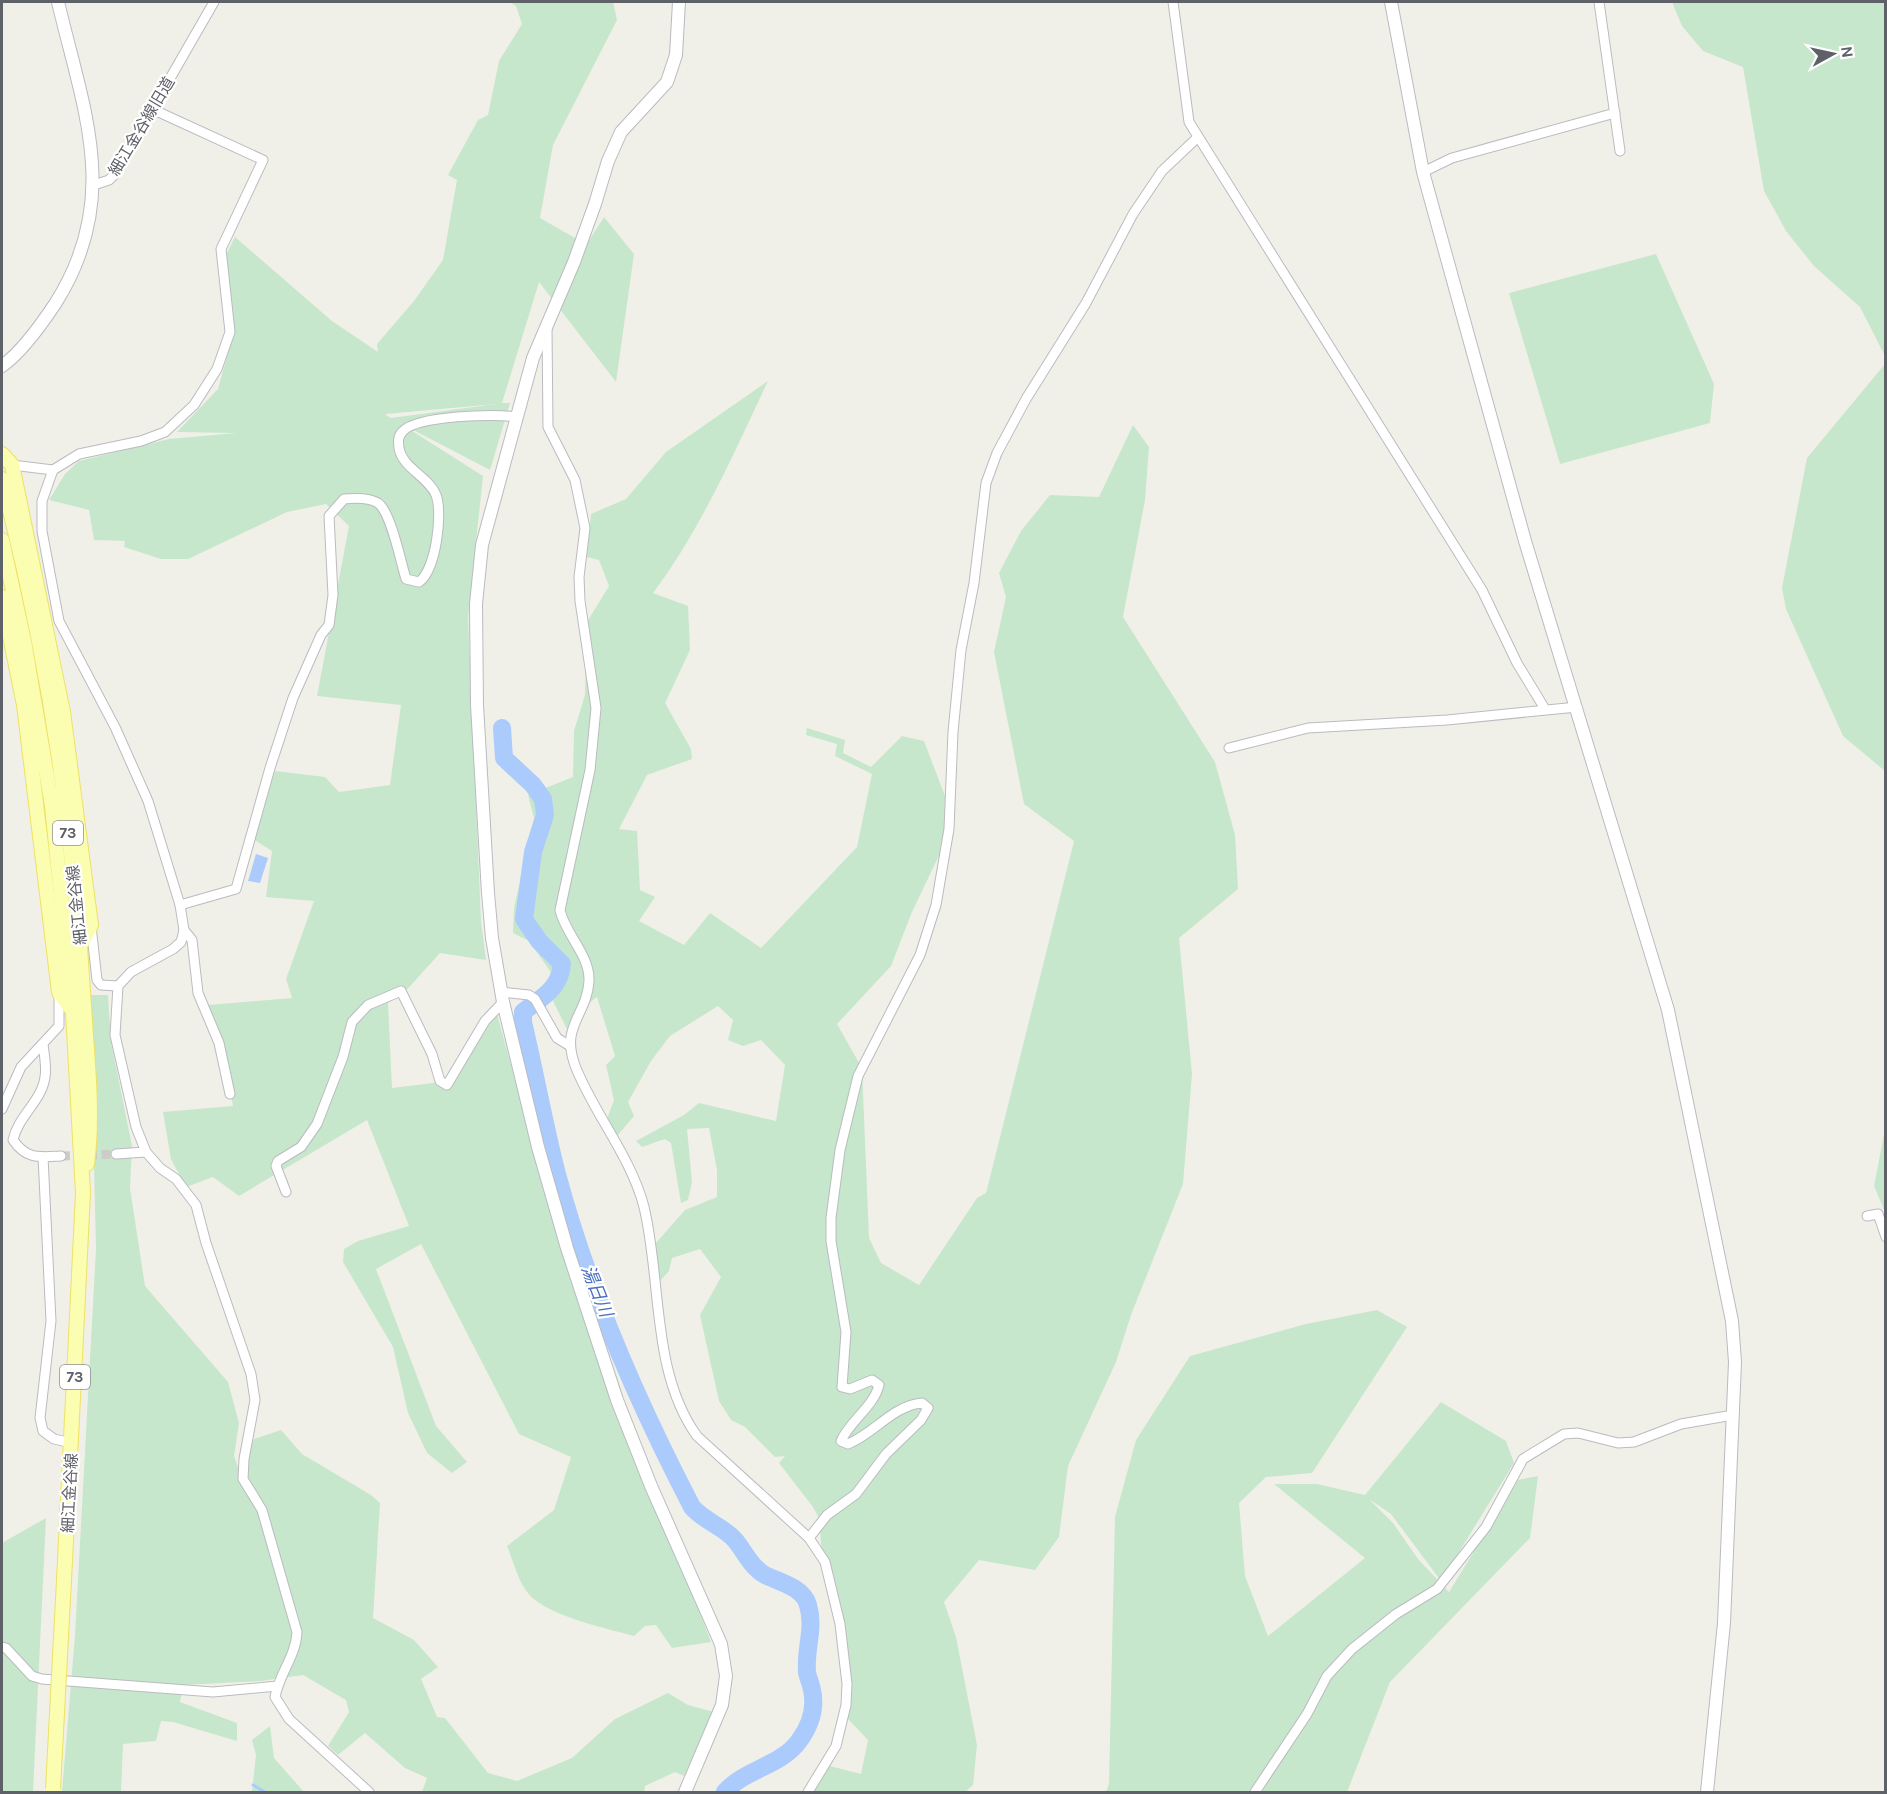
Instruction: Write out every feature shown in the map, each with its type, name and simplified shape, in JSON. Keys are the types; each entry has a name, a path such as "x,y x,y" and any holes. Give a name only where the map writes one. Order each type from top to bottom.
{"main road":[{"path":"2,454 12,465 63,712 91,925 80,945"},
{"name":"細江金谷線","path":"2,479 28,595 53,732 80,945 90,1134 83,1193 53,1791"},
{"name":"細江金谷線","path":"2,540 24,641 52,806 74,1012 83,1193"},
{"name":"73","path":"2,597 24,705 59,992 74,1012"}],"street":[{"path":"58,2 88,130 94,185"},
{"name":"細江金谷線旧道","path":"2,366 10,360 48,315 71,278 88,232 94,185 110,180 214,2"},
{"path":"679,2 676,55 667,82 621,132 608,161 596,204 533,358 482,545 476,604 477,705 487,882 492,938 502,997 538,1147 567,1248 617,1400 651,1486 721,1644 726,1676 722,1706 685,1792"},
{"path":"1173,2 1189,122 1482,590 1517,663 1545,710"},
{"path":"1391,2 1422,172 1525,541 1625,863 1676,1043 1732,1321 1735,1362 1724,1623 1707,1792"},
{"path":"1599,2 1620,151"},
{"path":"12,465 53,470 79,454 141,441 165,432 194,405 218,369 230,332 221,249 263,160 152,109"},
{"path":"1422,172 1452,158 1615,113"},
{"path":"809,1538 827,1515 856,1494 886,1454 921,1420 928,1408 922,1403 910,1404 895,1411 857,1440 848,1444 841,1441 846,1429 866,1407 879,1385 872,1380 850,1389 842,1387 846,1332 831,1241 831,1218 840,1150 858,1076 920,955 936,905 949,829 953,732 961,650 974,583 986,483 997,453 1026,399 1086,303 1133,214 1162,171 1198,137"},
{"path":"547,326 548,427 581,496 585,528 579,577 580,602 596,708 590,770 560,910 563,923 586,963 589,979 570,1034 570,1046 575,1067 620,1151 643,1205 667,1361 685,1420 697,1436 809,1538 825,1562 840,1624 847,1684 846,1705 836,1746 808,1792"},
{"path":"180,905 236,889 270,768 293,698 321,635 329,625 333,595 329,516 344,500 367,499 378,503 386,514 406,579 419,582 430,568 437,535 438,508 435,493 400,452 398,439 403,430 420,423 476,415 498,414 516,417"},
{"path":"53,470 42,501 42,531 59,621 115,727 148,801 180,905 184,930 181,942 173,949 131,972 118,986 115,1035 136,1127 146,1152 160,1168 176,1179 196,1205 206,1243 251,1374 255,1400 243,1479 262,1509 297,1632 296,1648 277,1686 275,1697 289,1719 369,1792"},
{"path":"1229,748 1308,728 1447,720 1577,707"},
{"path":"91,925 97,980 101,985 118,986"},
{"path":"184,930 192,940 198,993 219,1043 230,1094"},
{"path":"286,1192 276,1166 278,1161 301,1147 317,1124 343,1057 352,1022 369,1005 401,991 432,1054 440,1082 447,1085 484,1022 502,997"},
{"path":"2,1109 21,1067 59,1026 59,992"},
{"path":"502,997 529,995 535,999 557,1038 570,1046"},
{"path":"43,1044 46,1075 43,1086 16,1127 13,1140 21,1152 43,1157 61,1156"},
{"path":"116,1154 146,1152"},
{"path":"43,1157 51,1321 40,1418 43,1431 54,1439 72,1443"},
{"path":"1867,1216 1878,1214 1886,1238"},
{"path":"1255,1792 1307,1714 1327,1676 1352,1649 1396,1614 1437,1589 1486,1527 1523,1459 1564,1434 1578,1433 1618,1443 1634,1442 1681,1424 1733,1415"},
{"path":"2,1647 6,1648 32,1676 42,1679 213,1692 277,1686"}],"green space":[{"path":"510,2 613,2 617,20 553,145 540,218 575,238 588,242 604,217 634,254 616,382 539,282 502,403 510,403 490,470 398,422 483,476 468,617 481,921 486,960 440,953 403,994 388,1003 392,1088 449,1081 497,1014 554,1222 581,1308 650,1498 676,1549 711,1642 672,1648 656,1625 645,1626 634,1636 607,1629 544,1606 525,1589 507,1546 554,1510 571,1457 519,1434 421,1244 376,1269 436,1426 467,1462 452,1473 427,1453 408,1413 393,1347 343,1262 344,1249 358,1241 409,1226 367,1120 239,1196 213,1177 186,1187 171,1159 163,1112 233,1106 220,1032 208,1005 292,998 286,979 314,901 266,897 272,851 253,839 275,771 325,777 339,792 390,785 401,705 317,696 349,526 326,504 287,512 188,559 161,559 124,547 125,541 94,540 89,510 49,500 65,474 79,461 169,439 236,433 177,432 218,389 232,338 226,255 235,237 332,321 378,352 377,344 414,301 443,260 457,180 448,175 478,120 488,115 499,61 522,24 516,6","holes":["496,404 391,418 386,414"]},
{"path":"1672,2 1885,2 1885,356 1860,307 1814,266 1786,231 1764,191 1743,67 1703,51 1682,26"},
{"path":"1656,254 1714,384 1710,423 1560,464 1509,293"},
{"path":"1885,364 1885,771 1843,736 1786,609 1782,588 1807,458"},
{"path":"768,381 702,517 653,593 688,606 690,650 665,703 691,749 692,759 647,775 619,829 637,831 640,890 655,897 639,921 684,945 710,913 761,948 857,847 872,774 835,756 837,744 806,735 807,728 845,740 843,753 871,767 902,736 924,741 945,796 944,845 912,912 891,966 837,1024 862,1068 869,1238 881,1263 919,1285 977,1198 986,1193 1074,841 1024,804 994,652 1006,597 999,573 1021,531 1050,495 1099,497 1133,425 1149,447 1145,500 1123,617 1215,762 1235,835 1238,889 1179,938 1192,1074 1183,1184 1131,1315 1116,1362 1068,1466 1059,1537 1035,1570 979,1560 944,1602 956,1637 977,1745 973,1785 965,1792 813,1792 830,1766 861,1774 868,1740 847,1718 845,1633 822,1555 819,1518 779,1463 785,1456 775,1457 745,1427 731,1420 719,1401 700,1315 721,1277 700,1249 672,1258 669,1271 660,1281 655,1244 685,1210 717,1197 717,1170 709,1128 687,1129 692,1182 688,1200 681,1203 671,1143 665,1139 642,1147 636,1141 684,1115 699,1103 776,1121 785,1065 761,1040 743,1046 728,1040 733,1020 718,1006 670,1036 651,1061 628,1102 634,1116 618,1135 606,1122 614,1100 606,1065 615,1056 597,997 573,1015 568,1031 553,1001 550,971 529,941 513,933 514,908 534,818 528,795 573,777 574,731 585,695 587,622 609,586 599,560 587,557 591,514 626,499 666,452"},
{"path":"90,995 108,995 111,1042 132,1146 130,1188 145,1286 228,1382 239,1423 234,1456 239,1470 254,1439 281,1430 302,1454 371,1495 380,1503 373,1618 414,1640 438,1667 421,1679 437,1717 445,1718 488,1773 517,1781 572,1758 615,1719 668,1693 688,1705 714,1712 684,1776 675,1772 645,1786 644,1792 422,1792 427,1778 405,1768 365,1733 338,1755 328,1746 349,1712 346,1700 303,1675 261,1681 183,1685 180,1702 237,1723 237,1741 173,1722 161,1721 156,1741 123,1744 121,1792 62,1792 75,1635 96,1249"},
{"path":"1885,1129 1885,1212 1874,1186"},
{"path":"1377,1310 1407,1327 1312,1473 1266,1477 1239,1503 1245,1576 1268,1636 1365,1558 1274,1484 1317,1484 1365,1495 1441,1402 1506,1441 1514,1463 1441,1581 1391,1514 1369,1499 1393,1523 1418,1559 1449,1592 1518,1480 1538,1476 1530,1538 1390,1682 1347,1792 1106,1792 1109,1784 1115,1517 1136,1440 1190,1356 1306,1324"},
{"path":"46,1518 33,1792 2,1792 2,1543"},
{"path":"270,1726 274,1758 304,1792 252,1792 256,1755 252,1740"}],"water":[{"path":"256,854 268,858 260,883 248,881"}],"waterway":[{"name":"湯日川","path":"502,728 504,758 533,785 543,799 545,815 533,852 524,919 539,941 562,964 554,986 523,1012 523,1022 557,1174 583,1260 633,1386 692,1507 730,1535 760,1572 796,1589 805,1599 810,1614 807,1672 813,1703 806,1729 799,1741 783,1756 742,1778 725,1792"},
{"path":"253,1785 265,1792"}],"tunnel":[{"path":"61,1156 116,1154"}]}
